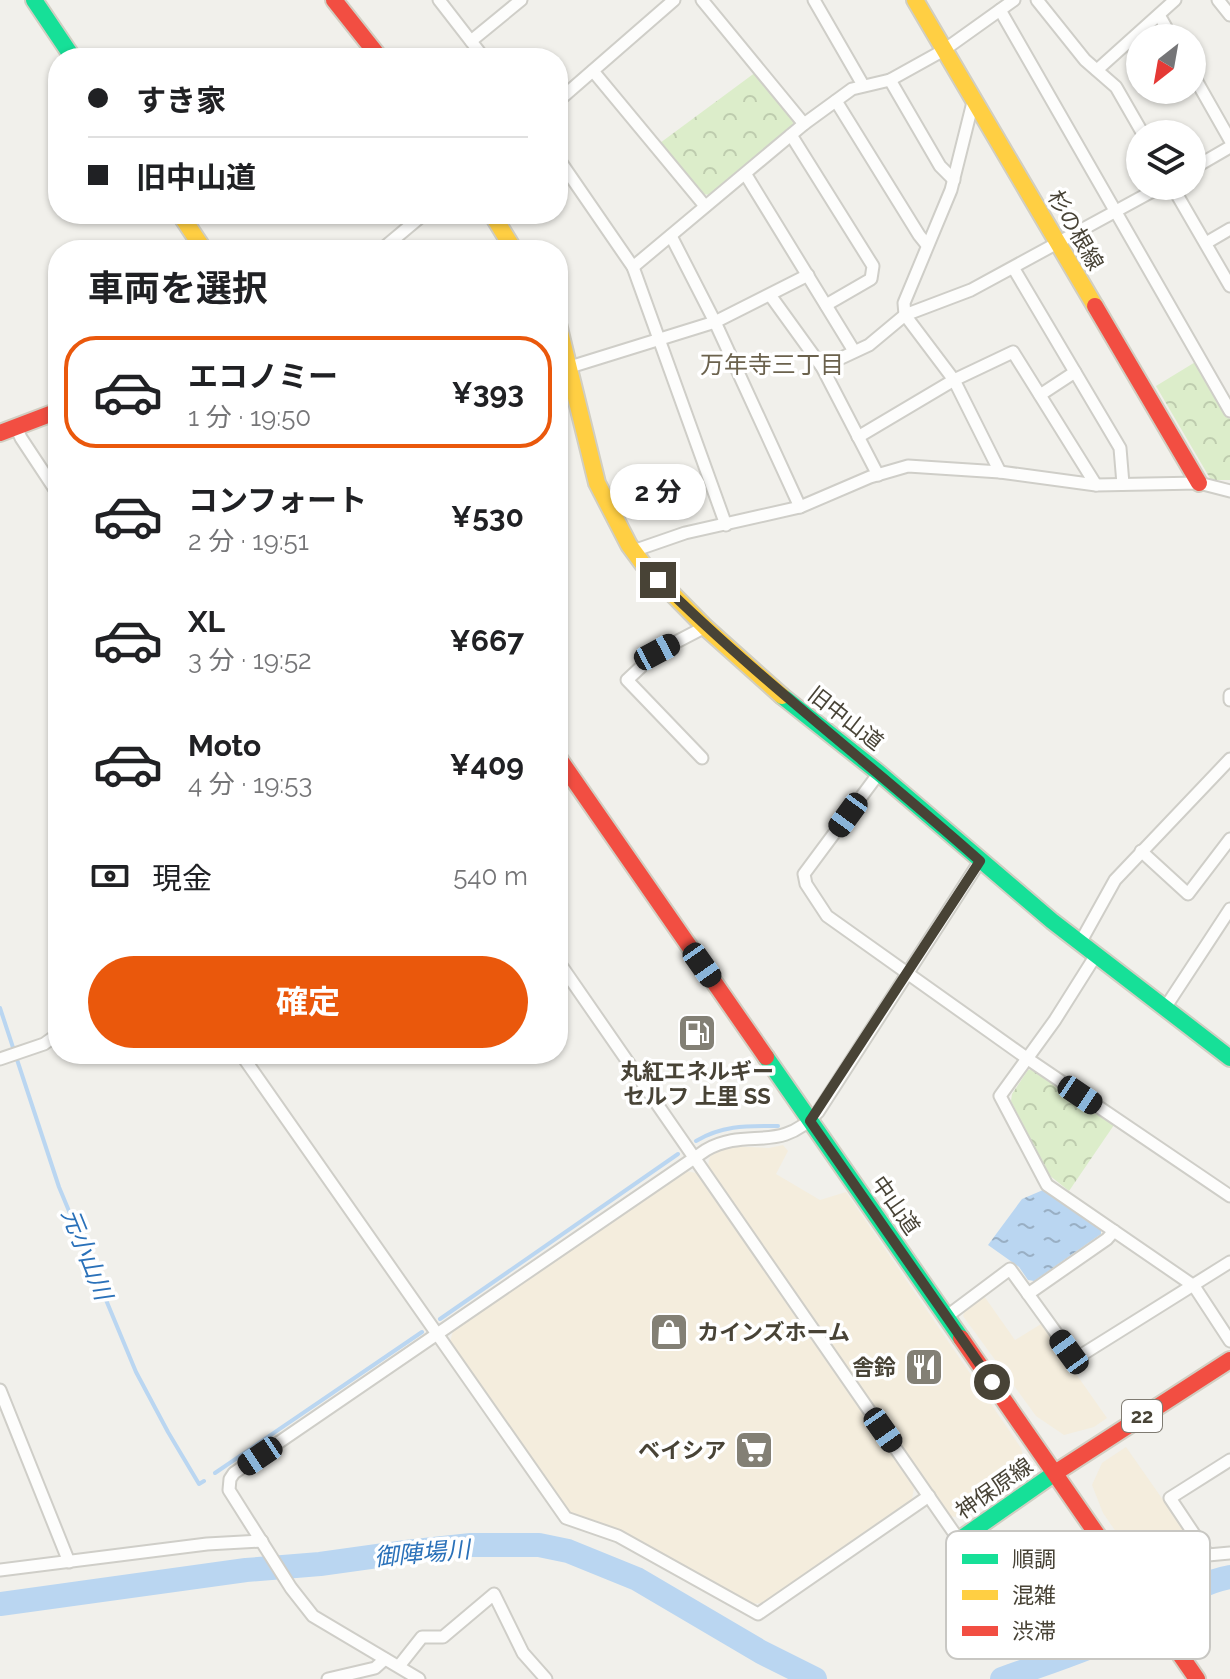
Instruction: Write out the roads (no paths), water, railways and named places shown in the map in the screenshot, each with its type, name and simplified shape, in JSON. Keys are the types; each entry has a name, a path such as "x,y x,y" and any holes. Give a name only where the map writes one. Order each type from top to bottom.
{"main road":[{"path":"34,0 66,48"},
{"path":"334,0 372,48"},
{"name":"杉の根線","path":"915,0 1199,483"},
{"name":"旧中山道","path":"568,360 597,483 633,551 658,580 788,701 879,773 1080,943 1230,1058"},
{"path":"8,430 48,415"},
{"name":"中山道","path":"568,771 1095,1531"},
{"name":"22","path":"1055,1473 1230,1360"},
{"name":"神保原線","path":"972,1531 1055,1473"},
{"name":"中山道","path":"1183,1659 1197,1679"}],"street":[{"path":"439,0 476,48"},
{"path":"471,41 521,0"},
{"path":"568,92 674,0"},
{"path":"702,0 804,124"},
{"path":"814,0 863,85"},
{"path":"633,267 804,124 852,89 890,80 944,50 1014,0"},
{"path":"1097,70 1175,0"},
{"path":"1218,0 1230,15"},
{"path":"1044,3 1085,60 1116,87 1135,120"},
{"path":"1000,10 1230,411"},
{"path":"1159,15 1164,24"},
{"path":"593,71 705,206"},
{"path":"890,80 940,166 954,180"},
{"path":"974,98 954,180 904,303 905,315 954,380 1000,472"},
{"path":"1206,98 1230,140"},
{"path":"836,101 927,245"},
{"path":"791,135 873,266 871,279 826,305"},
{"path":"1206,161 1230,147"},
{"path":"568,173 633,267 726,525"},
{"path":"746,175 854,351"},
{"path":"822,367 869,345 905,315 971,290 1014,269 1135,200"},
{"path":"1180,200 1230,286"},
{"path":"393,240 412,224"},
{"path":"1206,243 1230,229"},
{"path":"671,236 715,322 800,507"},
{"path":"1014,269 1120,448 1123,484"},
{"path":"570,367 715,322 808,275"},
{"path":"770,295 822,367 878,475"},
{"path":"858,437 954,380 1013,352 1096,485"},
{"path":"1040,395 1075,372"},
{"path":"8,430 21,438 48,479"},
{"path":"633,551 685,533 800,507 908,466 1000,472 1096,485 1199,483 1230,491"},
{"path":"702,758 627,680 657,652 705,627"},
{"path":"1080,943 1115,880 1228,765"},
{"path":"879,773 804,874 806,884 827,916 905,974 1230,1196"},
{"path":"1141,851 1188,894 1230,839"},
{"path":"419,1679 324,1624 303,1605 229,1490 234,1473 721,1141 774,1138 792,1133 810,1121 980,861"},
{"path":"1165,1008 1230,909"},
{"path":"1096,955 1000,1096 1047,1185 1194,1286 1230,1341"},
{"path":"568,975 953,1531"},
{"path":"2,1058 48,1041"},
{"path":"248,1064 566,1518 618,1536 758,1614 929,1496"},
{"path":"1028,1294 1114,1231"},
{"path":"946,1317 1010,1269 1075,1359 1230,1262"},
{"path":"0,1390 69,1562"},
{"path":"1192,1531 1170,1498 1230,1460"},
{"path":"0,1570 207,1544 262,1541"},
{"path":"1210,1555 1230,1553"},
{"path":"399,1666 422,1637 443,1637 494,1594 523,1653 546,1679"},
{"path":"328,1679 375,1668 385,1659"}],"water":[{"path":"1043,1190 1101,1229 1101,1234 1034,1281 1028,1280 1019,1267 988,1245 1022,1199"}],"waterway":[{"name":"元小山川","path":"0,1008 59,1187 136,1372 199,1484 204,1481"},
{"name":"元小山川","path":"696,1141 726,1129 778,1126"},
{"name":"元小山川","path":"440,1319 678,1154"},
{"name":"元小山川","path":"215,1473 422,1332"},
{"name":"御陣場川","path":"0,1604 246,1570 406,1552 471,1545 539,1545 568,1551 637,1579 761,1652 815,1679"},
{"name":"御陣場川","path":"1210,1583 1230,1577"},
{"name":"御陣場川","path":"1002,1679 1058,1659"}],"place":[{"name":"丸紅エネルギー セルフ 上里 SS","path":"697,1033"},
{"name":"カインズホーム","path":"669,1332"},
{"name":"舎鈴","path":"924,1367"},
{"name":"ベイシア","path":"754,1450"}],"district":[{"name":"万年寺三丁目","path":"772,364"}]}
